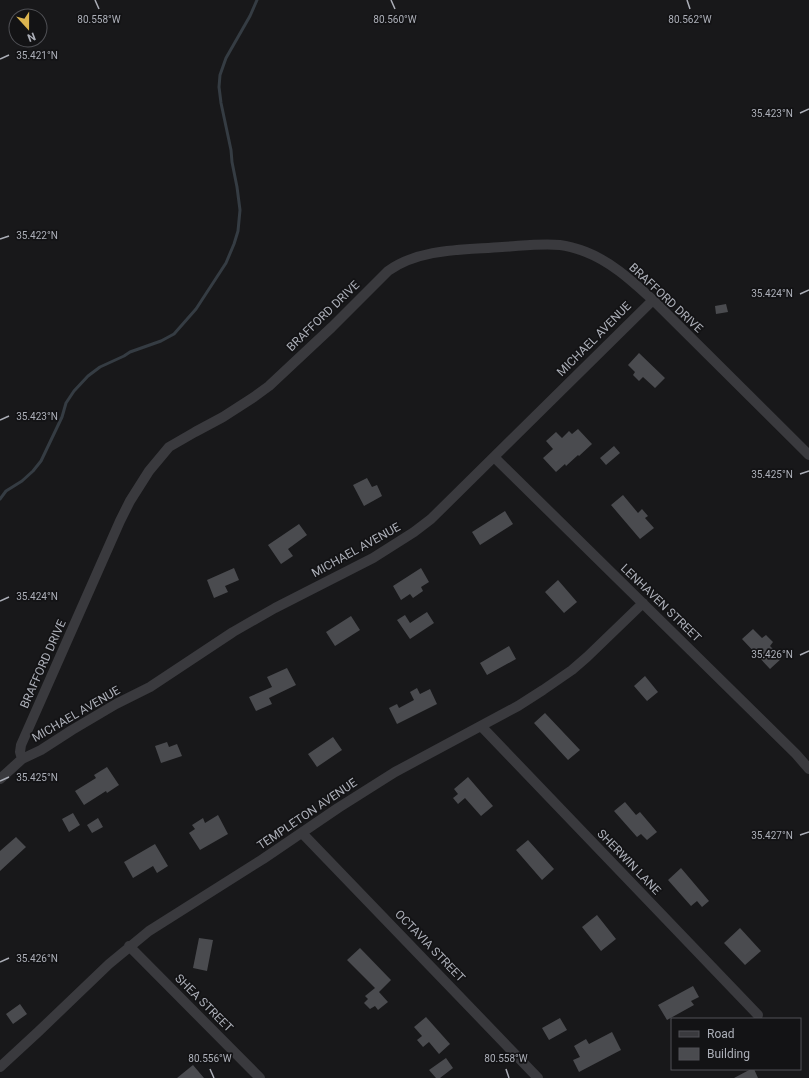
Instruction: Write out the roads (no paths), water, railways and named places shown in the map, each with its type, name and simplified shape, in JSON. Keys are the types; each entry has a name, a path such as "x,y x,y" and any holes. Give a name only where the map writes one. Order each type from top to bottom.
{"street":[{"name":"BRAFFORD DRIVE","path":"22,759 20,752 21,745 120,521 130,501 149,471 169,447 223,417 269,386 332,327 388,271 395,266 424,255 446,251 536,245 560,245 588,253 602,259 628,277 653,300 809,455"},
{"name":"MICHAEL AVENUE","path":"22,759 41,750 116,704 150,687 233,632 275,608 373,558 414,532 431,519 653,300"},
{"name":"LENHAVEN STREET","path":"494,457 644,603 809,768"},
{"name":"TEMPLETON AVENUE","path":"0,1067 109,964 149,931 263,859 338,808 395,772 530,698 572,670 644,603"},
{"name":"SHERWIN LANE","path":"481,726 758,1015"},
{"path":"0,779 22,759"},
{"name":"OCTAVIA STREET","path":"302,833 538,1078"},
{"name":"SHEA STREET","path":"129,946 260,1078"}],"waterway":[{"path":"0,499 6,491 22,481 33,471 41,461 62,417 66,403 74,391 88,376 100,367 130,352 161,341 174,334 196,309 226,263 238,231 240,210 231,150 221,103 219,87 220,75 226,58 250,16 257,0"}]}
